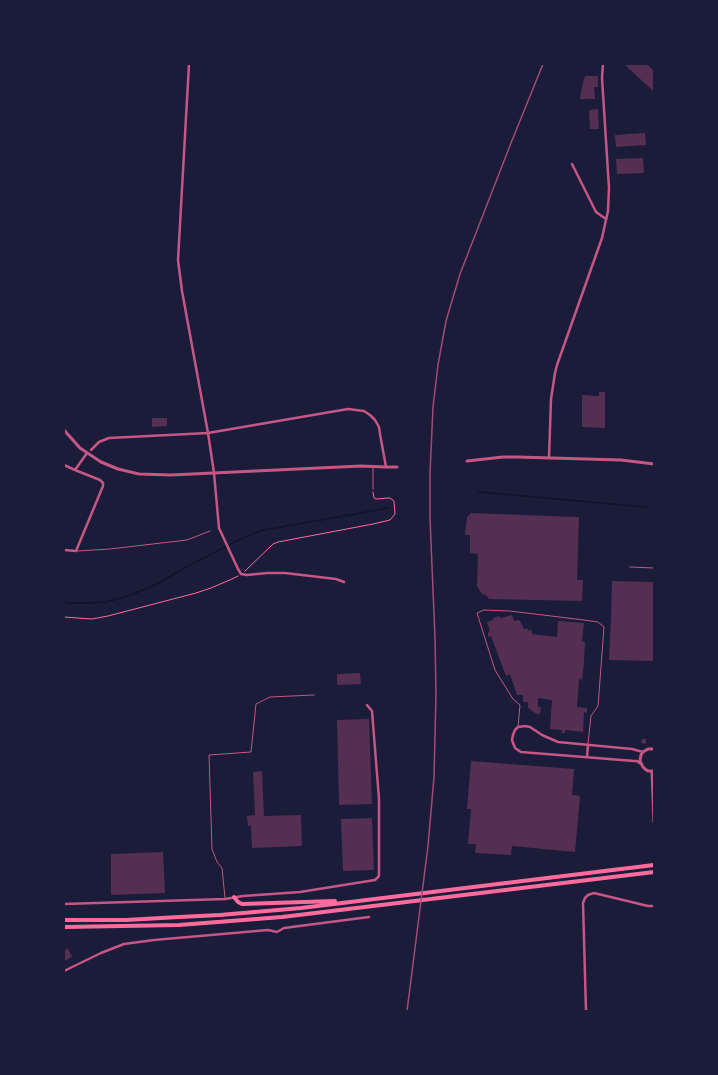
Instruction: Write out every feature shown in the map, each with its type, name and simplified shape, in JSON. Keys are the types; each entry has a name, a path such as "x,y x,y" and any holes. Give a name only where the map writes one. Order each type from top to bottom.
{"highway":[{"path":"64,920 126,920 220,915 301,908 654,865"},
{"path":"64,927 179,925 290,916 383,906 654,872"},
{"path":"234,897 242,904 358,901"}],"street":[{"path":"189,64 178,260 182,291 208,433 214,473 219,528 241,574 285,573 344,582"},
{"path":"549,458 551,399 557,365 602,238 609,204 602,78 603,64"},
{"path":"572,164 596,212 606,219"},
{"path":"91,450 99,442 109,438 208,433 348,409 364,411 375,420 378,427 386,468"},
{"path":"64,430 87,453 101,462 134,473 160,475 361,466 386,468 397,467"},
{"path":"75,470 87,453"},
{"path":"467,460 508,457 626,461 654,464"},
{"path":"64,465 100,480 103,483 76,551 64,550"},
{"path":"64,904 225,899 300,892 375,880 379,876 379,799 372,711 367,705"},
{"path":"641,764 637,761 521,752 515,748 512,740 513,732 518,727 525,726 530,727 542,735 558,742 632,749 643,752"},
{"path":"587,757 588,745"},
{"path":"654,749 648,749 643,752 640,758 641,764 645,770 653,771 654,822"},
{"path":"586,1011 583,903 585,898 594,893 648,906 654,906"},
{"path":"64,971 101,952 124,944 268,930 277,932 284,928 369,917"}],"lane":[{"path":"373,467 373,489"},
{"path":"76,551 110,549 187,540 210,531"},
{"path":"630,567 654,568"},
{"path":"518,727 520,705 513,699 495,670 477,613 484,610 510,611 584,620 598,622 604,627 598,706 591,716 588,745"},
{"path":"225,899 222,868 217,862 212,849 209,755 251,752 256,704 270,697 314,695"}],"path":[{"path":"64,617 92,619 196,593 211,588 241,574 273,544 278,542 390,520 395,514 394,501 390,498 376,499 373,495 373,489"}],"building":[{"path":"624,64 647,64 654,71 654,92"},
{"path":"585,76 598,76 598,87 594,87 595,99 580,99"},
{"path":"598,109 599,129 590,129 589,110"},
{"path":"645,133 646,145 616,147 615,135"},
{"path":"643,158 644,173 617,174 616,159"},
{"path":"599,392 605,392 605,428 582,427 582,395 599,396"},
{"path":"152,418 167,418 167,426 152,427"},
{"path":"471,513 579,517 577,580 583,580 582,601 489,599 486,595 482,594 477,586 478,554 470,553 470,535 465,535 467,517"},
{"path":"612,581 654,582 654,661 609,660"},
{"path":"512,615 514,621 519,620 524,629 527,628 528,631 531,629 532,634 557,637 558,621 584,623 582,641 585,642 584,662 582,680 579,679 577,707 587,708 587,713 584,712 583,732 565,730 565,733 562,733 562,730 550,729 552,700 538,698 538,707 541,707 540,714 537,714 528,708 528,702 523,702 523,695 517,695 510,674 506,676 491,636 488,637 488,632 490,631 487,622 498,616 501,618"},
{"path":"360,673 361,684 337,685 337,674"},
{"path":"369,719 372,804 339,805 337,720"},
{"path":"642,739 646,739 646,744 641,743"},
{"path":"471,761 574,769 572,795 580,796 575,852 512,846 511,855 475,853 476,844 468,844 471,809 467,809"},
{"path":"262,771 264,816 301,815 302,846 252,848 251,826 248,826 247,816 255,815 253,772"},
{"path":"372,818 374,870 343,871 341,819"},
{"path":"163,852 165,893 111,895 111,854"},
{"path":"68,948 72,957 64,961 64,950"}],"waterway":[{"path":"479,492 646,507"},
{"path":"64,602 106,602 128,596 157,584 188,566 245,537 264,530 389,508"}],"railway":[{"path":"407,1011 428,846 434,777 436,695 430,518 430,473 433,407 438,365 446,321 460,274 543,64"}]}
